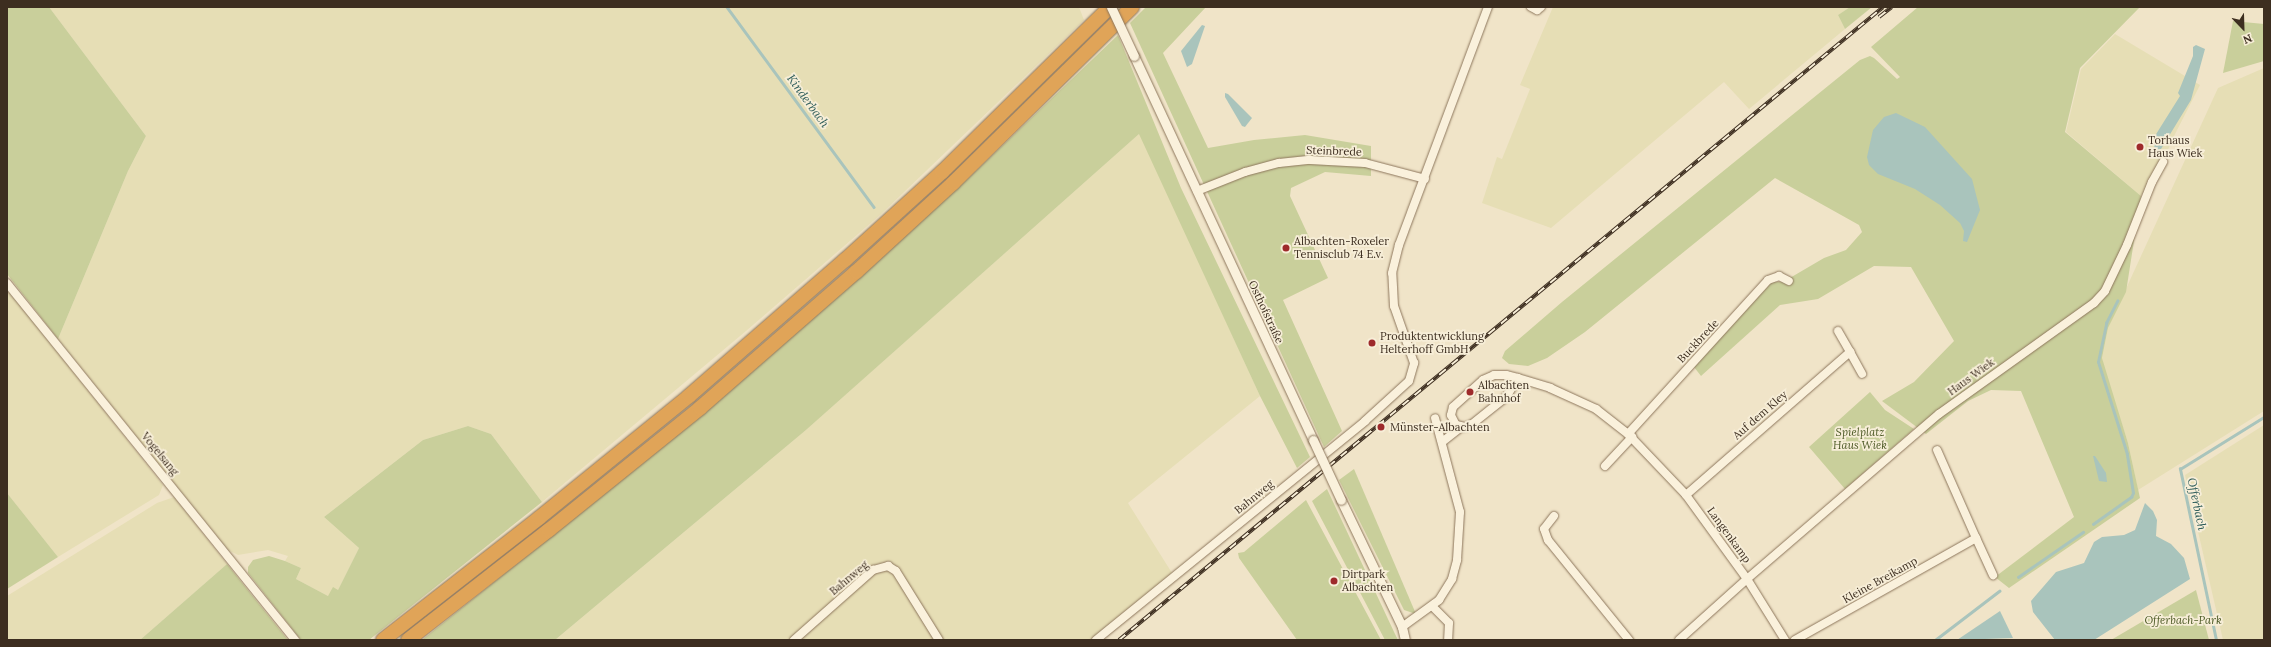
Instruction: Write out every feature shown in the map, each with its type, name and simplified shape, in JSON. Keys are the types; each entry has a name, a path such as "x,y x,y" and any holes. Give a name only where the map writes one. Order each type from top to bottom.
{"highway":[{"path":"383,640 539,518 749,344 942,172 1111,7"},
{"path":"408,640 648,450 850,277 959,178 1132,7"}],"street":[{"name":"Osthofstraße","path":"1111,7 1312,440 1402,626 1406,640"},
{"path":"1425,179 1488,7"},
{"path":"1531,7 1537,10 1541,7"},
{"name":"Steinbrede","path":"1197,191 1245,172 1279,163 1310,160 1365,163 1425,179"},
{"name":"Haus Wiek","path":"1747,579 1939,414 2094,303 2104,291 2127,245 2152,182 2163,162"},
{"name":"Bahnweg","path":"1096,640 1394,396 1409,381 1414,363 1394,306 1392,273 1399,245 1425,179"},
{"name":"Buckbrede","path":"1630,435 1768,280 1779,276 1789,281"},
{"name":"Vogelsang","path":"7,284 295,640"},
{"path":"1838,331 1862,374"},
{"name":"Auf dem Kley","path":"1686,495 1850,352"},
{"name":"Langenkamp","path":"1460,428 1451,415 1453,407 1484,380 1494,375 1518,378 1576,398 1596,409 1630,435 1686,495 1747,579 1679,640"},
{"path":"1442,442 1460,428 1472,424 1506,397 1518,378"},
{"path":"1402,626 1432,606 1446,590 1452,579 1457,560 1460,512 1435,418"},
{"path":"1605,466 1630,435"},
{"path":"1937,450 1992,575"},
{"path":"1554,516 1544,529 1548,540 1629,640"},
{"name":"Kleine Breikamp","path":"1795,640 1976,538"},
{"name":"Bahnweg","path":"794,640 873,570 888,566 896,571 939,640"},
{"path":"1747,579 1785,640"},
{"path":"1432,606 1449,623 1448,640"},
{"name":"Osthofstraße","path":"1402,626 1413,640"}],"shaded area":[{"path":"49,7 1079,7 1084,20 880,215 746,331 542,502 491,434 468,426 423,440 324,517 359,548 338,590 328,596 296,579 301,568 285,561 288,556 268,550 238,555 228,550 58,339 128,171 146,136"},
{"path":"1553,7 1850,7 1838,15 1845,29 1749,109 1724,82 1551,228 1482,203 1497,157 1502,159 1530,89 1520,85"},
{"path":"2115,34 2200,85 2172,140 2163,162 2141,196 2066,132 2081,69"},
{"path":"2264,68 2264,411 2138,490 2128,443 2104,369 2102,358 2108,328 2218,88"},
{"path":"1140,133 1260,396 1128,503 1172,573 1091,640 942,640 895,566 889,561 872,568 789,640 555,640 806,430"},
{"path":"7,289 163,485 159,495 58,557 7,493"},
{"path":"2264,425 2264,640 2223,640 2185,475"},
{"path":"174,497 227,564 140,640 7,640 7,596 157,503"},
{"path":"881,568 895,573 937,640 798,640"}],"green space":[{"path":"7,7 49,7 146,136 128,171 58,339 7,274"},
{"path":"1146,7 1206,7 1163,53 1208,148 1254,140 1305,135 1371,146 1371,176 1325,172 1291,188 1290,196 1328,278 1283,300 1342,431 1324,447 1130,23"},
{"path":"1850,7 1872,7 1845,29 1838,15"},
{"path":"1918,7 2140,7 2080,68 2065,132 2141,196 2126,292 2108,328 2102,358 2128,443 2140,498 2009,588 1995,577 2074,517 2021,391 1991,390 1968,401 1926,434 1882,401 1914,382 1954,341 1911,267 1874,266 1818,299 1780,305 1701,376 1694,367 1772,282 1783,282 1824,258 1846,250 1862,232 1859,225 1775,178 1585,332 1547,358 1528,366 1509,364 1502,358 1505,351 1562,302 1860,60 1870,56 1897,79 1900,77 1871,47"},
{"path":"2233,21 2264,24 2264,61 2223,73"},
{"path":"1118,35 1181,188 1310,457 1297,468 1260,396 1139,134 806,430 555,640 422,640 554,534 957,189"},
{"name":"Spielplatz Haus Wiek","path":"1870,392 1885,410 1914,429 1845,489 1809,447"},
{"path":"468,426 491,434 542,502 369,640 301,640 248,573 248,567 253,560 269,556 285,561 301,568 296,579 328,596 333,587 338,590 359,548 324,517 423,440"},
{"path":"1354,469 1416,614 1404,610 1339,480"},
{"path":"1327,489 1398,640 1385,640 1312,501"},
{"path":"7,493 58,557 7,589"},
{"path":"1306,500 1381,640 1297,640 1239,558 1238,553 1244,552"},
{"path":"227,564 288,640 140,640"},
{"name":"Offerbach-Park","path":"2196,590 2209,640 2111,640"}],"water":[{"path":"1202,25 1205,26 1192,64 1187,67 1181,51"},
{"path":"2196,45 2205,49 2191,100 2161,149 2155,150 2153,139 2180,96 2178,93 2193,56 2193,47"},
{"path":"1225,93 1228,94 1252,118 1245,127 1242,126 1225,97"},
{"path":"1896,113 1925,127 1972,179 1980,210 1967,242 1963,241 1964,231 1960,223 1940,205 1915,189 1878,174 1869,165 1867,157 1873,130 1884,117"},
{"path":"2093,456 2095,456 2106,473 2107,482 2099,481"},
{"path":"2145,503 2153,511 2157,520 2156,536 2171,544 2184,558 2190,579 2094,640 2055,640 2033,612 2031,601 2056,572 2084,563 2094,542 2102,537 2124,535 2135,530"},
{"path":"2000,611 2013,638 1957,640"}],"waterway":[{"name":"Kinderbach","path":"727,7 874,207"},
{"path":"2093,524 2131,497 2133,493 2127,454 2098,362 2106,323 2117,301"},
{"name":"Offerbach","path":"2216,640 2180,469 2264,417"},
{"path":"2018,577 2083,532"},
{"path":"1935,640 1999,591"}],"railway":[{"path":"1119,640 1883,7"},
{"path":"1879,17 1892,7"}],"place":[{"name":"Torhaus Haus Wiek","path":"2140,147"},
{"name":"Albachten-Roxeler Tennisclub 74 E.v.","path":"1286,248"},
{"name":"Produktentwicklung Helterhoff GmbH","path":"1372,343"},
{"name":"Albachten Bahnhof","path":"1470,392"},
{"name":"Münster-Albachten","path":"1381,427"},
{"name":"Dirtpark Albachten","path":"1334,581"}]}
